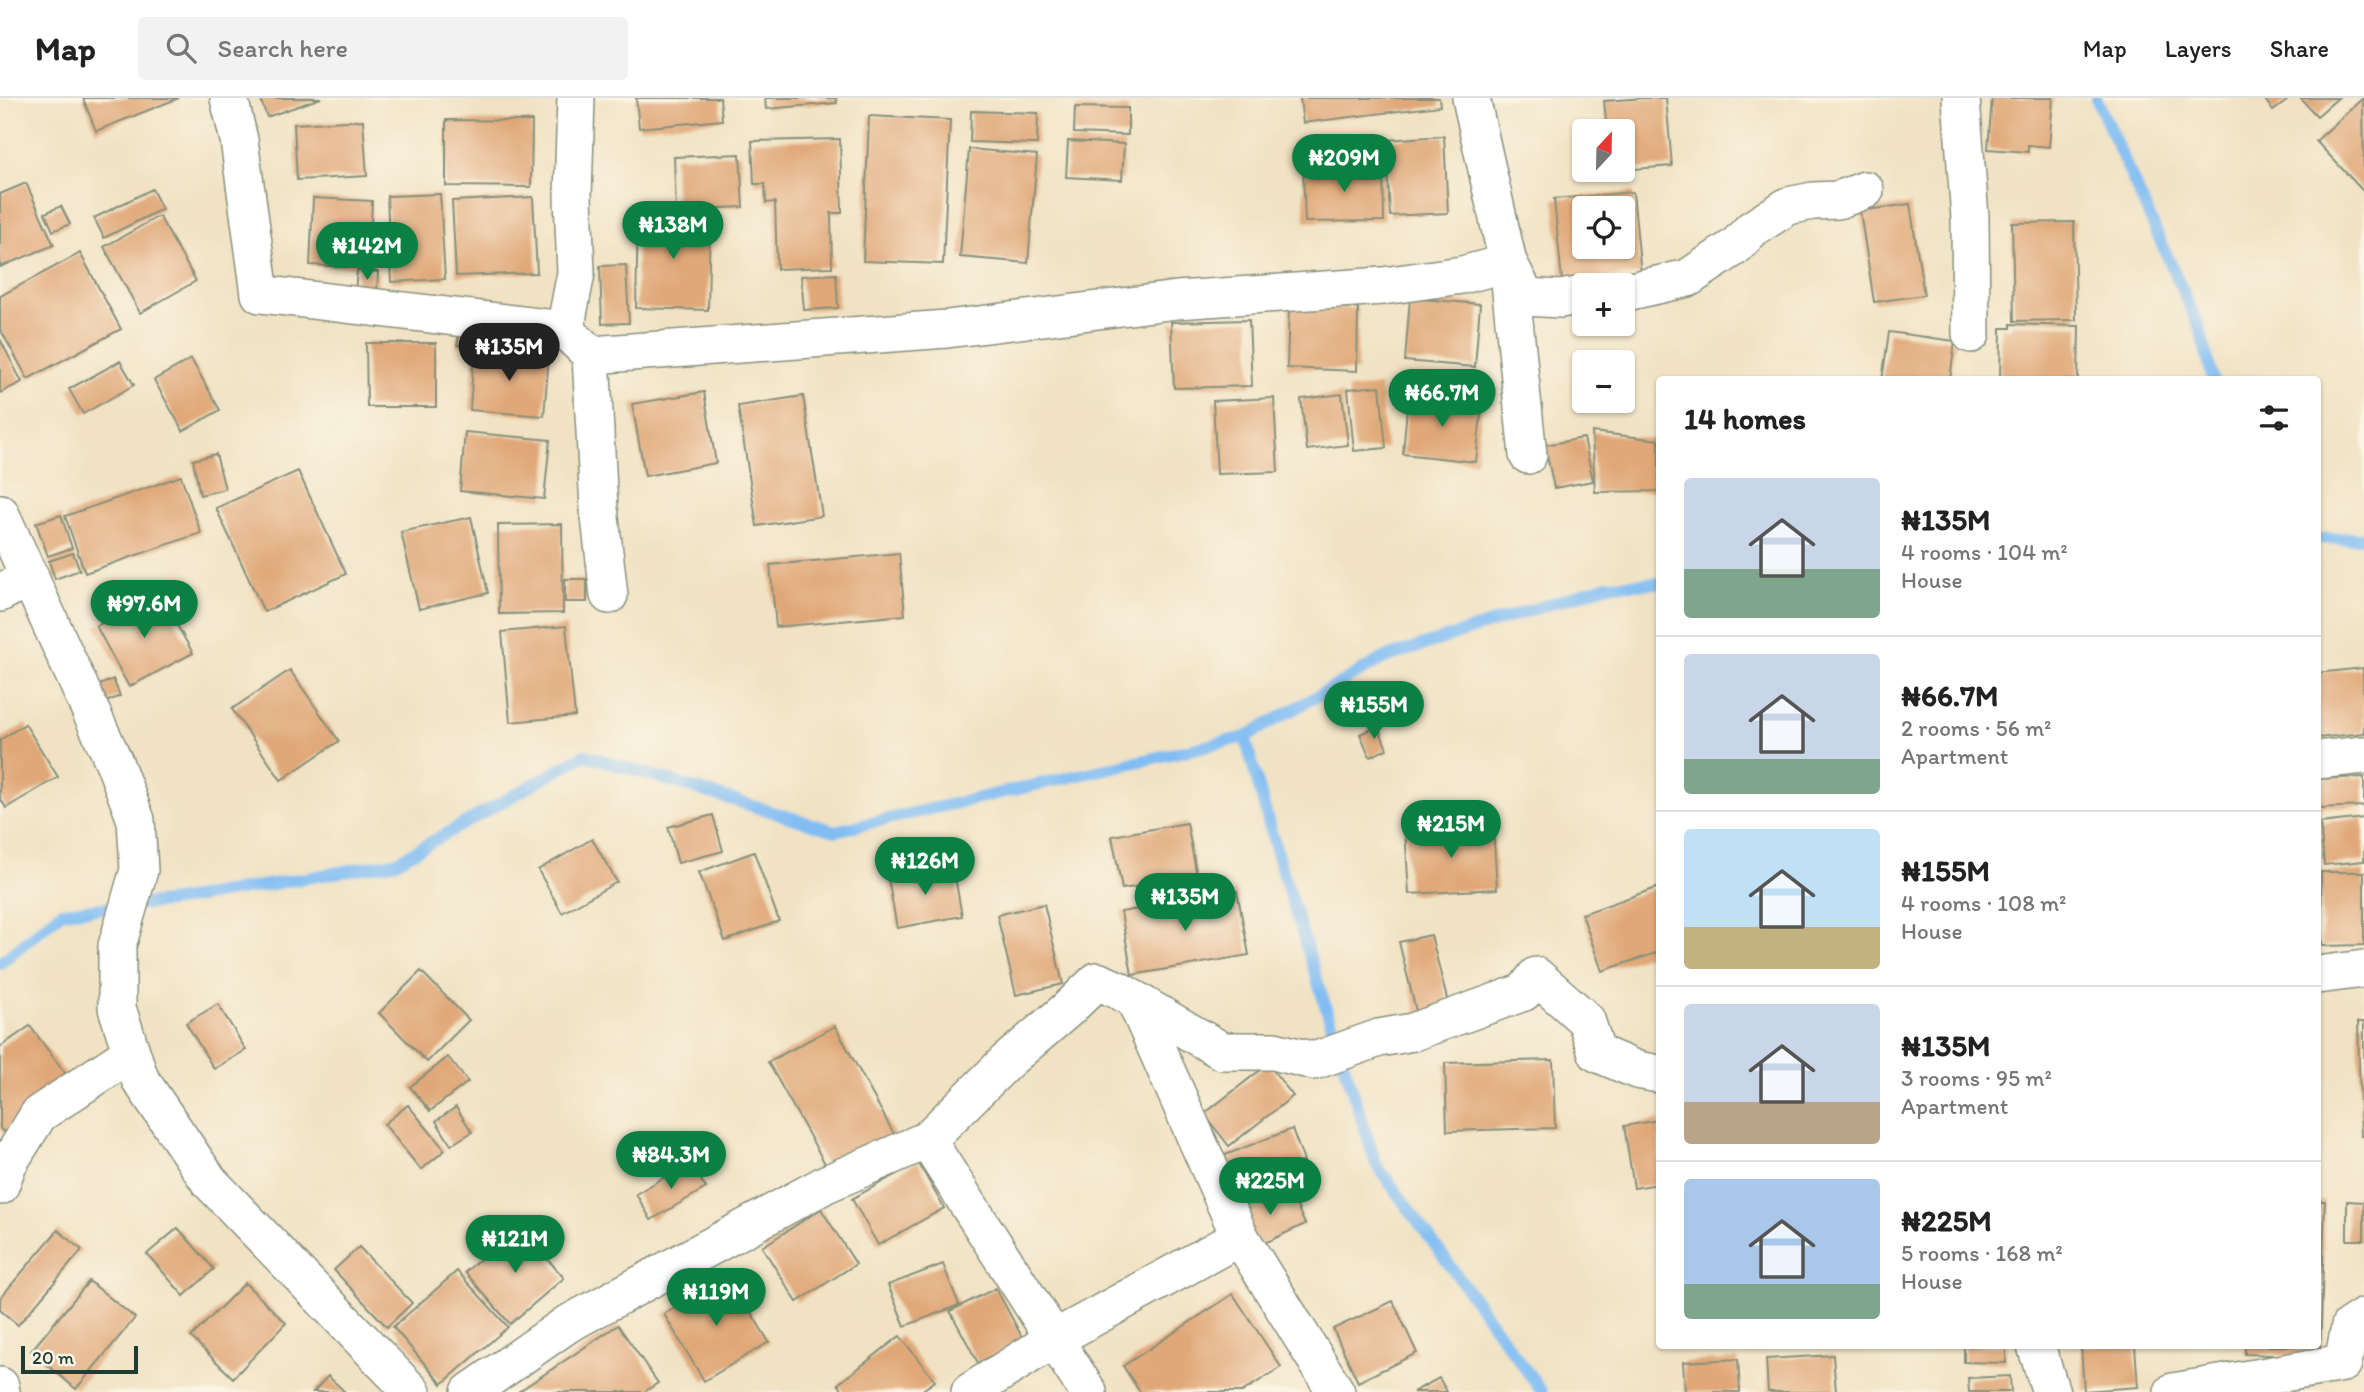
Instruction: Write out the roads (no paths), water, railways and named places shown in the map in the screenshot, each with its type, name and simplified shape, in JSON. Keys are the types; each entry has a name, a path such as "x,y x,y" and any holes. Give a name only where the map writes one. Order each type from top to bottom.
{"street":[{"path":"229,98 239,140 260,294 565,330 591,355 599,509 609,595"},
{"path":"565,330 576,272 573,197 576,98"},
{"path":"1471,98 1508,263 1528,455"},
{"path":"1961,98 1970,218 1971,334"},
{"path":"1635,290 1688,278 1736,246 1752,229 1787,206 1838,200 1865,190"},
{"path":"591,355 947,329 1177,300 1383,286 1462,275 1508,263"},
{"path":"1508,263 1526,297 1572,297"},
{"path":"0,513 15,585 114,762 136,820 139,870 117,947 117,1008 140,1079 209,1181 412,1392"},
{"path":"2321,760 2364,755"},
{"path":"2321,974 2364,969"},
{"path":"470,1392 578,1318 826,1184 927,1140 1007,1061 1097,981 1222,1051 1274,1051 1314,1061 1379,1038 1413,1032 1524,992 1536,976 1586,1020 1597,1053 1637,1070 1656,1073"},
{"path":"1135,1000 1240,1237 1336,1392"},
{"path":"0,1186 8,1164 39,1114 131,1053"},
{"path":"927,1140 1087,1392"},
{"path":"970,1392 1054,1339 1240,1237"},
{"path":"2173,1392 2343,1363 2350,1326 2364,1317"},
{"path":"2037,1349 2051,1392"},
{"path":"0,1386 1,1392"}],"waterway":[{"path":"2096,98 2200,329 2212,376"},
{"path":"2321,539 2364,538"},
{"path":"0,963 62,912 176,901 396,862 585,755 835,831 1245,737 1384,658 1608,585 1656,583"},
{"path":"1245,737 1280,864 1376,1164 1542,1392"}]}
